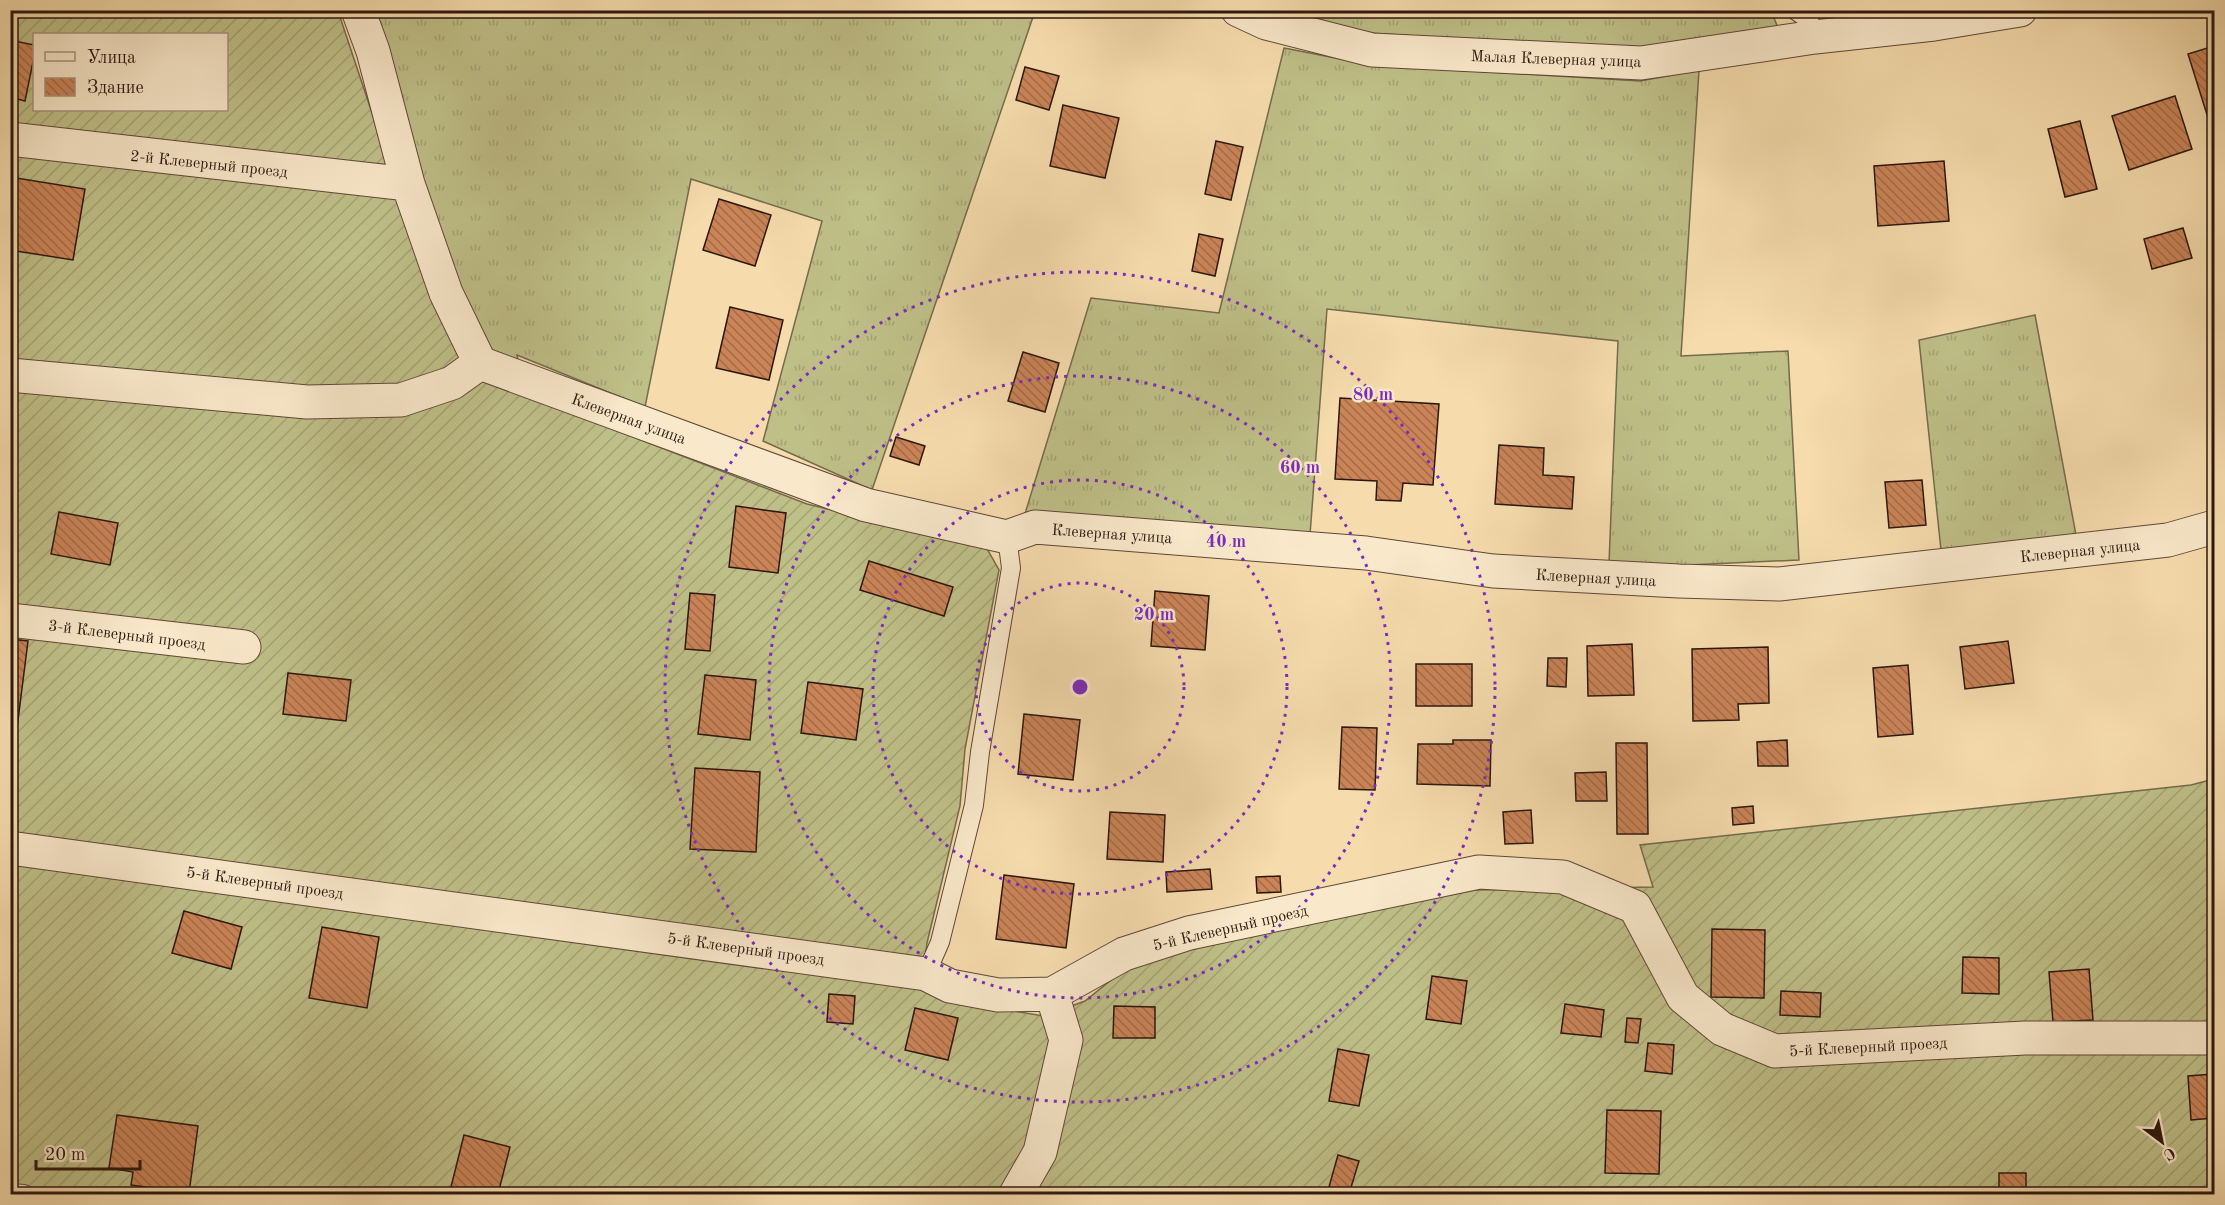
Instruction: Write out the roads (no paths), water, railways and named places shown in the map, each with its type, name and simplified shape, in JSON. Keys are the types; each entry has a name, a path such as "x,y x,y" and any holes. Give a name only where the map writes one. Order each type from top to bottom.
{"street":[{"path":"10,375 307,402 401,400 452,383 480,363 446,293 408,184 373,51 357,10"},
{"name":"Малая Клеверная улица","path":"1238,10 1266,23 1371,50 1641,63 1815,37 1934,24 2020,10"},
{"name":"2-й Клеверный проезд","path":"10,139 408,184"},
{"name":"Клеверная улица","path":"480,363 866,505 1007,537 1035,527 1366,553 1493,571 1779,584 2168,540 2214,527"},
{"name":"3-й Клеверный проезд","path":"10,620 244,647"},
{"name":"5-й Клеверный проезд","path":"10,848 926,974 950,987 998,995 1052,994 1124,954 1189,933 1479,872 1563,878 1635,907 1683,997 1722,1029 1775,1051 2025,1038 2214,1038"},
{"path":"1016,1194 1040,1152 1066,1040 1052,994"}],"lane":[{"path":"1795,10 1809,20 1815,37"},
{"path":"926,974 940,942 974,805 980,752 1011,568 1007,537"},
{"path":"10,1192 24,1194"}]}
